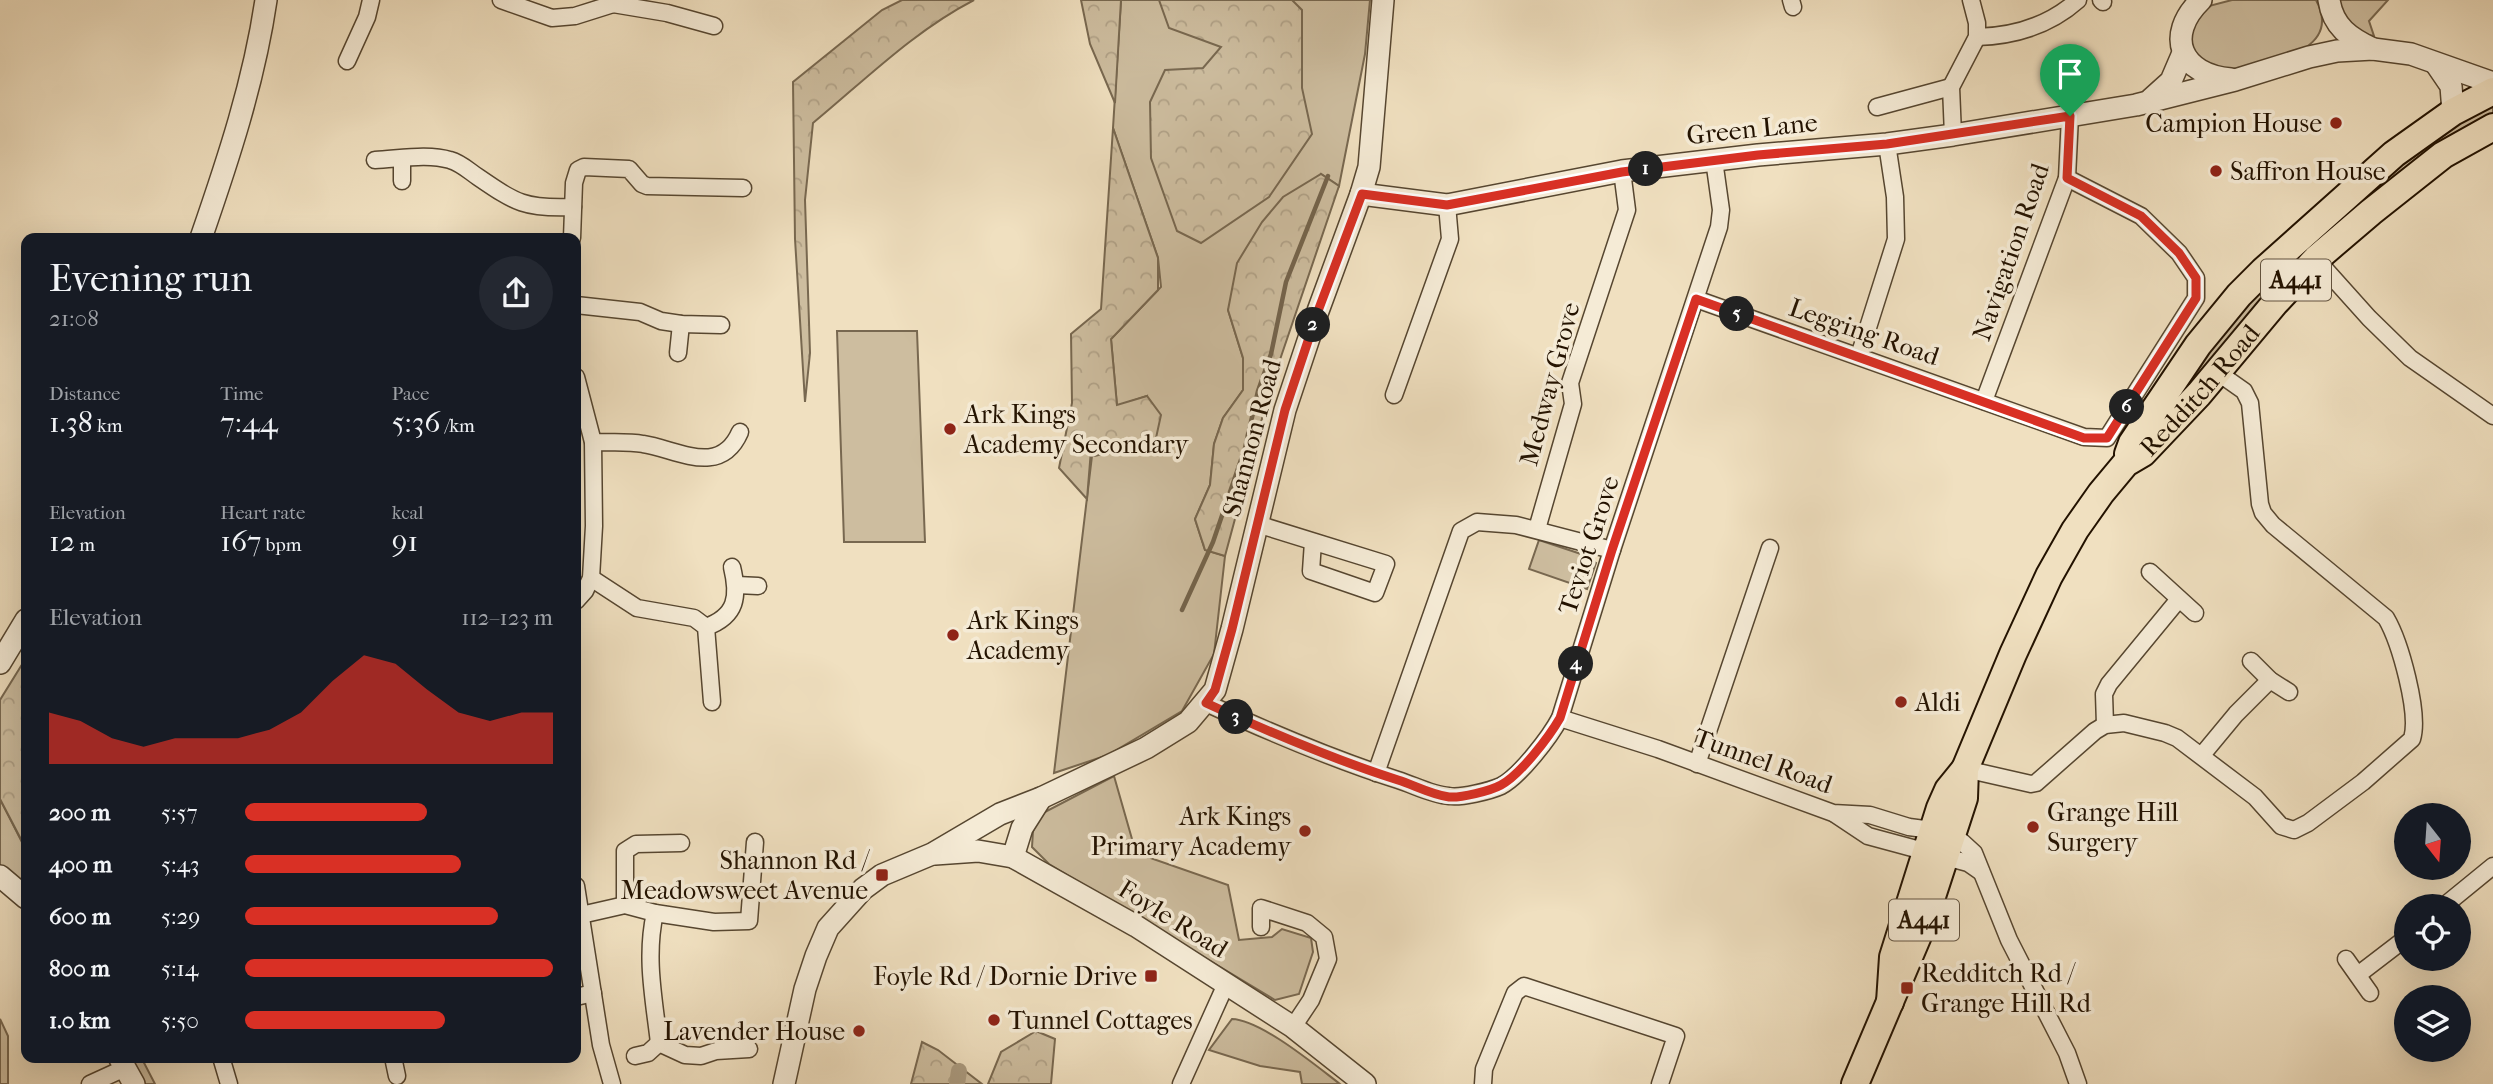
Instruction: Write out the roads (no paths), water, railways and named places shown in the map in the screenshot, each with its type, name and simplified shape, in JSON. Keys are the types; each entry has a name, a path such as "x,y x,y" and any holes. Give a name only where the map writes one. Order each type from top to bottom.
{"highway":[{"name":"Redditch Road","path":"1855,1084 1890,1002 1893,957 1938,844 1948,790 1965,769 2049,576 2082,521 2126,463 2132,443 2198,345 2239,295 2329,210 2394,154 2453,112 2493,90"},
{"name":"Redditch Road","path":"2126,463 2143,453 2199,394 2316,259 2443,155 2493,127"},
{"path":"2329,210 2348,232"},
{"path":"2179,376 2183,390 2192,395 2199,394"}],"street":[{"path":"203,233 239,126 261,36 266,0"},
{"path":"347,61 367,17 371,0"},
{"name":"Shannon Road","path":"784,1084 816,956 828,928 846,905 882,875 932,854 1000,814 1041,798 1146,748 1188,722 1215,690 1285,410 1318,311 1362,194 1369,167 1378,86 1383,0"},
{"path":"1952,135 1951,87 1977,37 1977,23 1970,0"},
{"path":"1977,37 2003,36 2033,27 2066,11 2078,0"},
{"path":"2150,101 2171,81 2183,53 2183,21 2201,0"},
{"path":"506,1 552,18 575,16 610,2 714,26"},
{"path":"2329,4 2342,31 2354,40 2373,48 2411,54 2493,83"},
{"path":"2309,57 2325,38 2329,4"},
{"name":"Green Lane","path":"1362,194 1447,205 1622,172 1952,135 2150,101 2235,80 2309,57 2373,48"},
{"path":"2183,53 2196,68 2212,78 2235,80"},
{"path":"2436,64 2451,86 2453,112"},
{"path":"1877,107 1951,87"},
{"name":"Navigation Road","path":"1984,401 2067,178 2070,116"},
{"path":"1859,356 1896,239 1895,197 1887,144"},
{"path":"402,159 402,181"},
{"path":"375,160 448,159 462,165 524,205 543,209 573,208"},
{"name":"Teviot Grove","path":"1206,703 1284,740 1450,797 1502,785 1519,770 1560,718 1612,550 1696,299 1719,227 1721,210 1714,160"},
{"path":"572,233 578,170 589,166 629,169 642,184 648,186 743,188"},
{"name":"Medway Grove","path":"1537,529 1573,404 1570,383 1627,210 1622,172"},
{"name":"Legging Road","path":"1696,299 2084,438 2107,438 2196,298 2196,278 2179,253 2141,216 2067,178"},
{"path":"1394,396 1451,239 1447,205"},
{"path":"2316,259 2410,358 2493,416"},
{"path":"581,306 640,312 661,321 681,324 721,325"},
{"path":"678,353 681,324"},
{"path":"1965,769 2036,783 2095,731 2105,725 2124,723 2176,738 2255,797 2280,826 2294,830 2363,782 2412,739 2413,722 2406,673 2393,631 2386,618 2273,525 2263,513 2250,403 2244,391 2217,372"},
{"path":"581,396 593,442 584,484 594,526 591,578 581,595"},
{"path":"593,442 644,444 704,458 722,455 737,440 740,432"},
{"path":"1376,773 1461,531 1477,522 1537,529 1612,550"},
{"path":"1256,524 1386,564 1376,593 1311,571 1313,542"},
{"path":"1697,764 1770,548"},
{"path":"706,627 729,615 737,585 732,567"},
{"path":"2150,572 2195,613"},
{"path":"591,578 637,608 694,618 706,627 712,702"},
{"path":"737,585 758,586"},
{"path":"2105,725 2104,694 2109,684 2179,599"},
{"path":"0,663 21,628"},
{"path":"2251,661 2270,680 2289,692"},
{"path":"2202,755 2236,714 2270,680"},
{"name":"Tunnel Road","path":"1560,718 1833,813 1870,815 1909,827 1938,844"},
{"name":"Shannon Road","path":"1013,858 1022,828 1041,798"},
{"path":"1833,813 1863,834 1969,847 2009,940 2067,1053 2078,1084"},
{"path":"1000,814 1028,819"},
{"path":"978,851 980,825"},
{"path":"612,1084 601,1045 581,915 625,905 654,913 714,922 748,921 755,842"},
{"path":"625,905 625,851 636,844 681,843"},
{"name":"Foyle Road","path":"932,854 978,851 1013,858 1136,926 1293,1027 1365,1084"},
{"path":"2459,894 2493,866"},
{"path":"0,876 21,894"},
{"path":"1261,927 1261,908 1307,923 1324,937 1328,959 1311,1000 1293,1027"},
{"path":"654,913 650,932 650,977 659,1043"},
{"path":"2359,974 2394,947"},
{"path":"2346,959 2370,993"},
{"path":"1181,1084 1226,984"},
{"path":"1483,1084 1484,1069 1515,993 1524,986 1676,1036 1660,1084"},
{"path":"581,996 593,993"},
{"path":"659,1043 693,1056 716,1051 749,1049"},
{"path":"635,1056 648,1053 659,1043"},
{"path":"223,1063 229,1084"},
{"path":"394,1063 397,1076"},
{"path":"90,1084 126,1070"}],"waterway":[{"path":"1182,610 1213,542 1245,448 1258,391 1271,354 1286,282 1328,176"},
{"path":"957,1084 959,1071"}],"place":[{"name":"Campion House","path":"2336,123"},
{"name":"Saffron House","path":"2216,171"},
{"name":"Ark Kings Academy Secondary","path":"950,429"},
{"name":"Ark Kings Academy","path":"953,635"},
{"name":"Aldi","path":"1901,702"},
{"name":"Grange Hill Surgery","path":"2033,827"},
{"name":"Ark Kings Primary Academy","path":"1305,831"},
{"name":"Shannon Rd / Meadowsweet Avenue","path":"882,875"},
{"name":"Foyle Rd / Dornie Drive","path":"1151,976"},
{"name":"Redditch Rd / Grange Hill Rd","path":"1907,988"},
{"name":"Tunnel Cottages","path":"994,1020"},
{"name":"Lavender House","path":"859,1031"}]}
